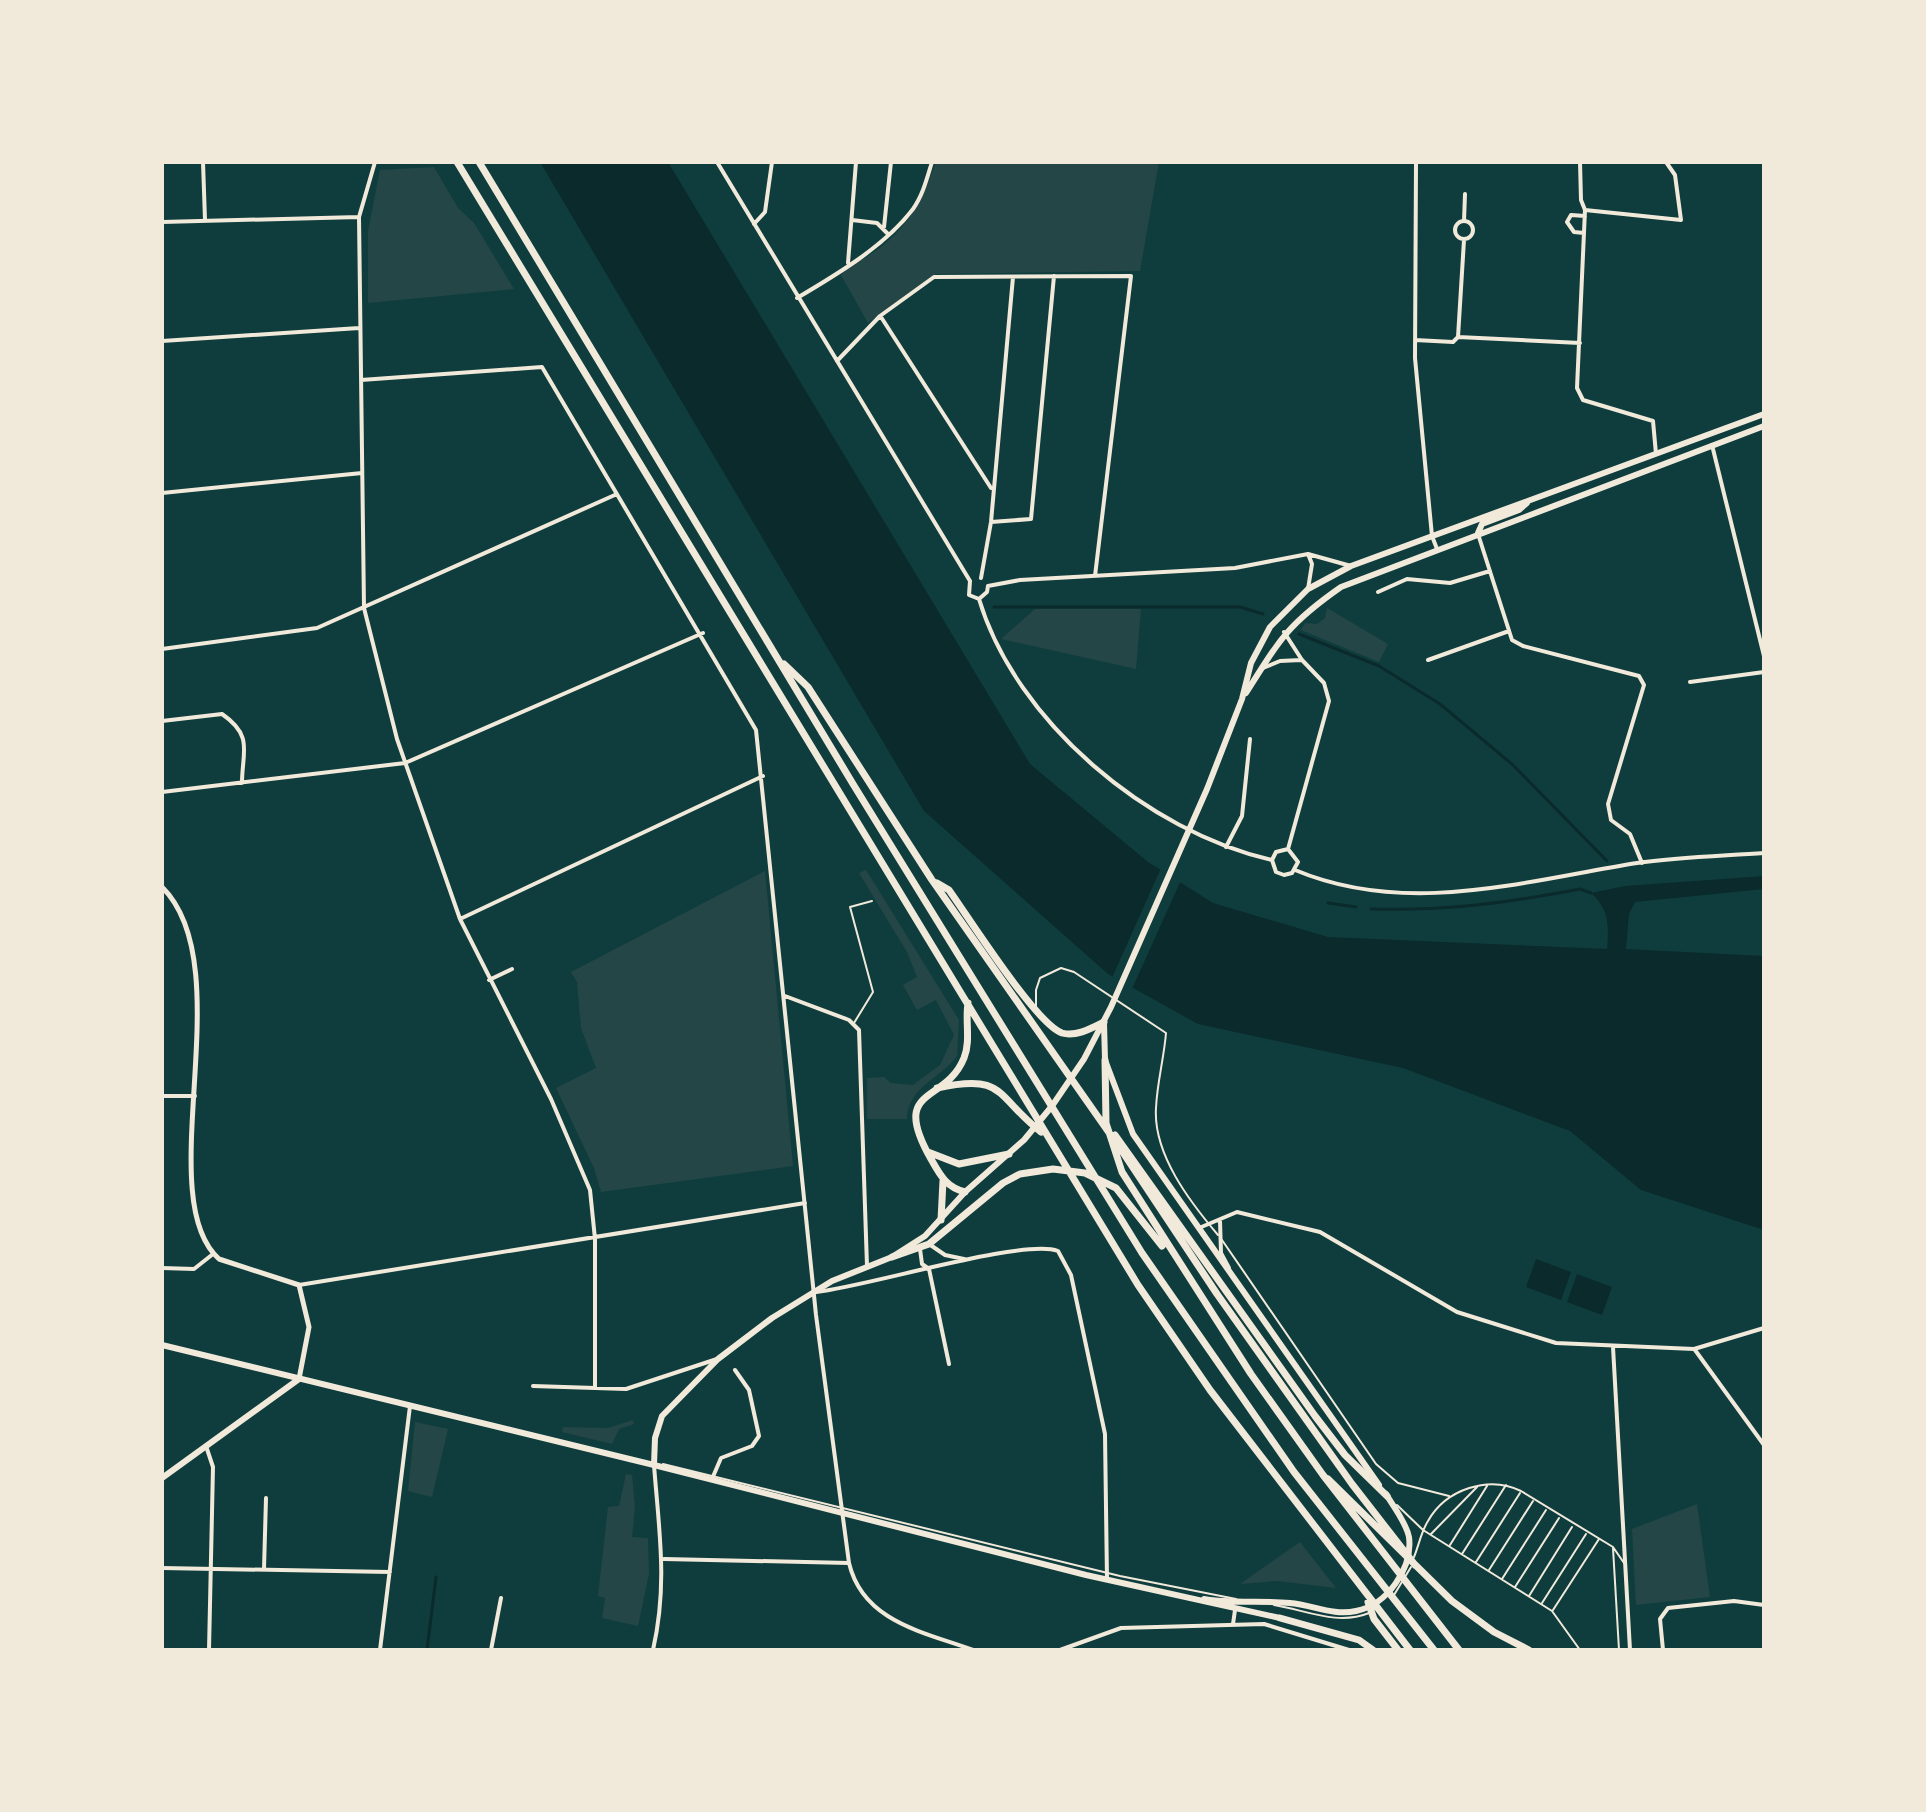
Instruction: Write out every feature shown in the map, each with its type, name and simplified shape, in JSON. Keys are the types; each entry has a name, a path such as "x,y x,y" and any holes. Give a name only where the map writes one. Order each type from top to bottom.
{"highway":[{"path":"457,162 1138,1285 1210,1390 1410,1650"},
{"path":"479,162 777,658 1142,1253 1294,1472 1434,1650"},
{"path":"777,658 808,687 932,880 1244,1332 1352,1484 1415,1565"},
{"path":"932,880 949,890 1039,1015 1061,1033 1074,1034 1104,1022"},
{"path":"941,1220 943,1181 916,1130 916,1115 923,1099 965,1056 968,1003"},
{"path":"1105,1060 1105,1109 1114,1156 1181,1269 1323,1475 1459,1650"},
{"path":"935,1088 968,1082 989,1084 1047,1136"},
{"path":"1088,1103 1128,1150 1322,1426 1345,1455 1387,1496"},
{"path":"927,1151 959,1164 982,1163 1009,1154"},
{"path":"892,1257 929,1244 1003,1183 1020,1174 1070,1170 1116,1188 1181,1269"},
{"path":"943,1181 965,1192"},
{"path":"1323,1475 1336,1484 1452,1601 1494,1632 1529,1650"},
{"path":"1366,1596 1374,1619 1398,1650"},
{"path":"1280,1618 1359,1640 1373,1650"}],"main road":[{"path":"654,1465 655,1438 662,1416 718,1359 814,1292 892,1257 925,1236 965,1192 1024,1140 1076,1071 1104,1022 1196,816 1242,699 1251,663 1275,621 1308,589 1351,566 1764,414"},
{"path":"1242,699 1286,629 1309,608 1341,587 1764,426"},
{"path":"1478,533 1482,524 1519,510 1529,500"},
{"path":"1104,1022 1105,1060 1133,1134 1387,1496 1408,1534 1407,1554 1397,1582 1383,1597 1359,1613 1330,1612 1291,1603 1222,1602 1165,1593"},
{"path":"162,1345 713,1478 1165,1593 1280,1618"},
{"path":"162,1478 299,1379"}],"street":[{"path":"203,162 205,220"},
{"path":"375,162 359,217 364,608 405,763 460,919 551,1099 584,1175 593,1209 595,1239 595,1388"},
{"path":"717,162 970,581 969,595 979,599"},
{"path":"754,224 765,212 772,162"},
{"path":"848,265 856,162"},
{"path":"888,234 884,227 891,162"},
{"path":"797,298 888,234 912,209 932,162"},
{"path":"1416,162 1415,340 1432,536 1437,549"},
{"path":"1580,162 1581,200 1585,213 1577,388 1583,400 1597,407 1653,421 1656,454"},
{"path":"1584,233 1574,232 1567,222 1571,215 1585,213 1681,220 1675,175 1666,162"},
{"path":"1415,340 1453,342 1458,337 1464,240 1473,230 1464,221 1465,194"},
{"path":"162,222 359,217"},
{"path":"852,220 884,227"},
{"path":"1464,221 1458,223 1454,231 1464,240"},
{"path":"991,522 1031,519 1054,276"},
{"path":"837,361 880,316 934,277 1131,276 1095,576"},
{"path":"981,578 991,522 1013,277"},
{"path":"880,316 992,490"},
{"path":"162,341 360,328"},
{"path":"1458,337 1580,343"},
{"path":"361,380 542,367 703,633 756,730 814,1292 849,1563 860,1591 890,1619 973,1650"},
{"path":"1712,445 1764,656"},
{"path":"162,493 362,473"},
{"path":"162,649 317,628 617,494"},
{"path":"1478,533 1512,640 1523,646 1639,676 1644,685 1608,804 1611,820 1630,834 1642,863"},
{"path":"1308,554 1312,564 1308,589"},
{"path":"988,586 1020,580 1235,568 1308,554 1351,566"},
{"path":"1378,592 1407,579 1450,583 1491,571"},
{"path":"981,578 988,586"},
{"path":"970,581 981,578"},
{"path":"979,599 987,592 988,586"},
{"path":"979,599 989,632 1027,694 1057,731 1101,775 1226,847 1272,860 1280,874 1295,870 1361,888 1421,893 1482,892 1642,863 1764,853"},
{"path":"1286,629 1302,660 1324,683 1329,701 1288,849"},
{"path":"1428,660 1509,630"},
{"path":"162,792 405,763 703,633"},
{"path":"1261,669 1280,661 1302,660"},
{"path":"1690,682 1764,672"},
{"path":"162,721 222,714 230,720 246,749 242,783"},
{"path":"1226,847 1242,816 1250,739"},
{"path":"460,919 763,776"},
{"path":"1272,860 1276,852 1288,849"},
{"path":"1288,849 1297,858 1295,870"},
{"path":"162,887 185,923 196,978 194,1204 213,1254 226,1262 299,1285 805,1203"},
{"path":"489,980 512,969"},
{"path":"785,996 854,1023 859,1030 867,1266"},
{"path":"162,1096 195,1096"},
{"path":"1199,1228 1237,1212 1320,1232 1457,1312 1556,1343 1613,1347 1671,1345 1694,1349 1764,1328"},
{"path":"1220,1221 1218,1235 1230,1272"},
{"path":"929,1244 945,1255 970,1260"},
{"path":"920,1248 922,1264 929,1269 949,1364"},
{"path":"814,1292 842,1290 970,1260 1044,1248 1063,1256 1071,1275 1105,1434 1107,1577"},
{"path":"162,1268 194,1269 213,1254"},
{"path":"940,1267 945,1263 945,1255"},
{"path":"299,1285 309,1327 299,1379"},
{"path":"1613,1347 1630,1650"},
{"path":"1694,1349 1764,1445"},
{"path":"533,1386 626,1389 718,1359"},
{"path":"713,1478 721,1458 752,1446 759,1436 749,1390 735,1370"},
{"path":"380,1650 410,1406"},
{"path":"206,1446 213,1467 209,1650"},
{"path":"653,1650 662,1599 664,1559 654,1465"},
{"path":"264,1569 266,1498"},
{"path":"664,1559 849,1563"},
{"path":"162,1568 390,1572"},
{"path":"491,1650 501,1598"},
{"path":"1663,1650 1660,1619 1668,1608 1734,1601 1764,1605"},
{"path":"1233,1624 1235,1610"},
{"path":"1060,1650 1121,1628 1233,1624 1264,1624 1349,1650"}],"lane":[{"path":"854,1023 873,992 850,907 872,901"},
{"path":"1039,1015 1035,1001 1040,978 1061,968 1074,972 1166,1033 1155,1110 1162,1147 1178,1180 1376,1464 1398,1483 1450,1496"},
{"path":"1449,1546 1488,1484"},
{"path":"1359,1613 1396,1594 1423,1530 1450,1496 1488,1484 1507,1484 1521,1491 1573,1526 1613,1547 1625,1564"},
{"path":"1462,1554 1507,1484"},
{"path":"1431,1534 1478,1486"},
{"path":"1476,1563 1521,1491"},
{"path":"1387,1496 1423,1530 1552,1611 1580,1650"},
{"path":"1489,1571 1534,1500"},
{"path":"1502,1579 1547,1509"},
{"path":"1515,1588 1559,1517"},
{"path":"1528,1596 1573,1526"},
{"path":"1541,1604 1587,1533"},
{"path":"1552,1611 1599,1539"},
{"path":"1613,1547 1619,1650"},
{"path":"1107,1577 1264,1603"}],"shaded area":[{"path":"540,162 668,162 1030,764 1148,862 1213,903 1328,937 1607,949 1606,918 1601,905 1591,893 1625,886 1764,876 1764,889 1635,902 1629,914 1626,949 1764,956 1764,1230 1641,1190 1570,1131 1403,1068 1198,1024 1108,974 924,811"},
{"path":"936,162 1159,162 1140,271 936,274 868,323 841,275 898,232 920,200"},
{"path":"434,167 458,208 474,223 514,289 368,303 368,231 380,170"},
{"path":"1327,608 1388,644 1379,662 1301,630 1305,623 1317,624 1325,618"},
{"path":"1035,609 1141,609 1136,669 1001,639"},
{"path":"866,870 959,1020 957,1056 919,1091 908,1108 907,1119 867,1119 867,1078 884,1077 891,1083 913,1085 940,1065 954,1035 936,1000 917,1010 903,985 917,977 907,952 859,873"},
{"path":"765,871 793,1166 601,1192 594,1168 556,1088 596,1068 581,1028 577,982 571,972"},
{"path":"1536,1259 1571,1272 1561,1300 1526,1287"},
{"path":"1577,1274 1612,1287 1602,1315 1567,1302"},
{"path":"633,1420 634,1424 619,1429 612,1444 562,1432 563,1427 608,1428"},
{"path":"415,1422 448,1429 432,1497 408,1491"},
{"path":"626,1474 632,1475 635,1507 632,1537 648,1538 649,1574 638,1626 602,1618 605,1598 598,1596 608,1507 619,1506"},
{"path":"1697,1504 1710,1597 1636,1605 1632,1529"},
{"path":"1300,1542 1336,1588 1277,1581 1240,1584"}],"pier":[{"path":"1162,866 1182,878 1131,991 1111,980"}],"waterway":[{"path":"994,607 1240,607 1263,614"},
{"path":"1299,634 1379,666 1440,704 1513,765 1607,861"},
{"path":"1371,909 1476,905 1580,889 1591,893"},
{"path":"1328,903 1356,907"},
{"path":"427,1650 436,1577"}]}
